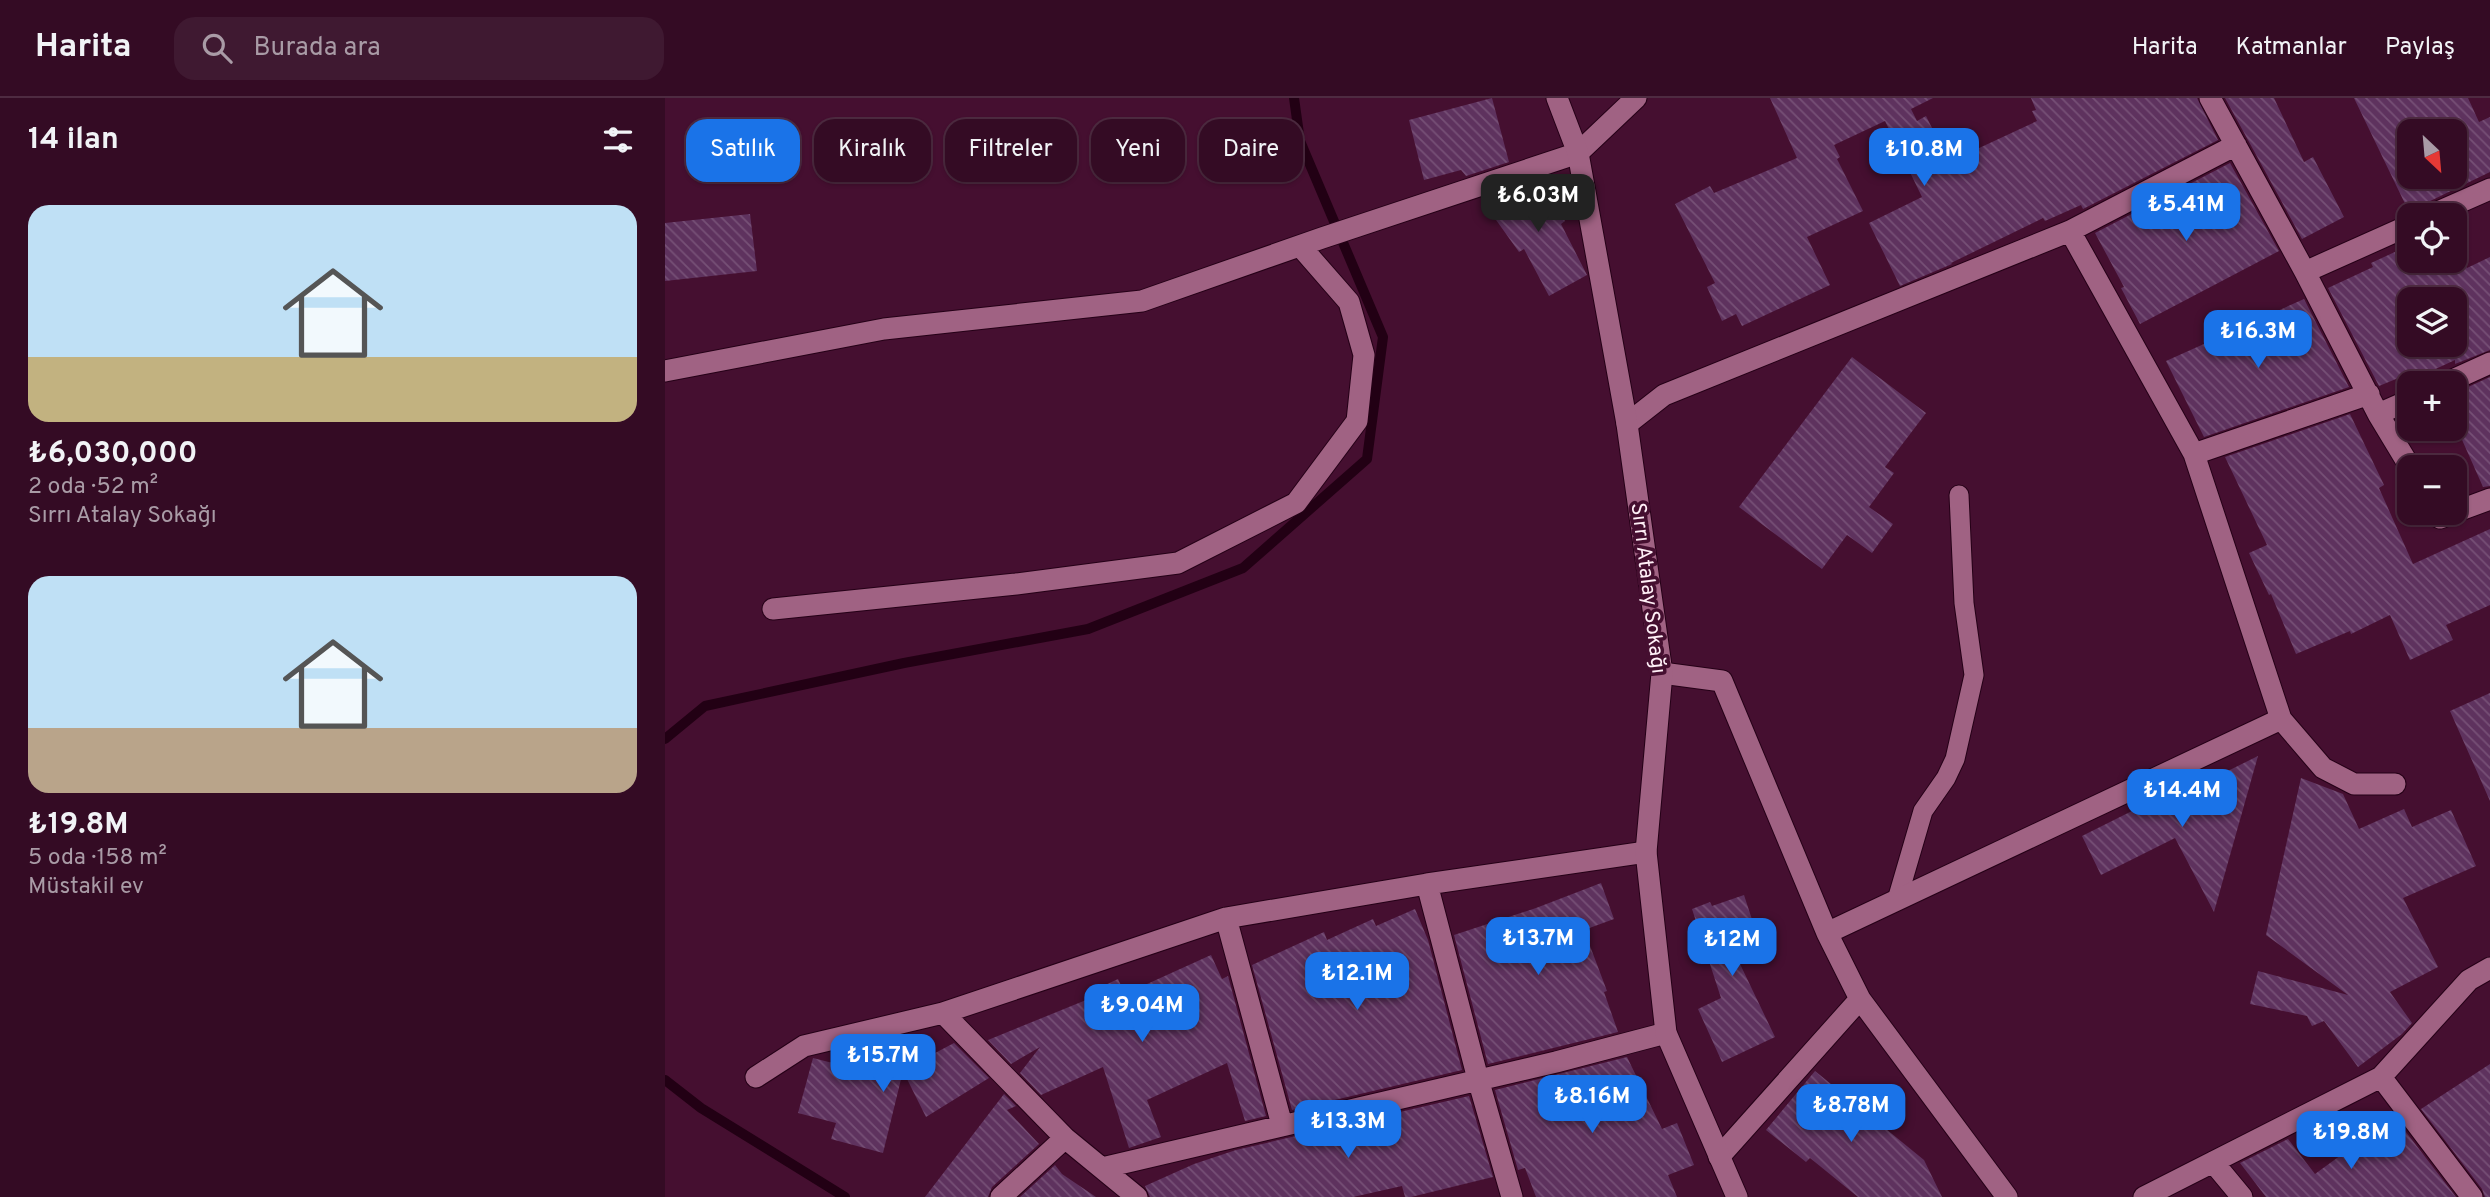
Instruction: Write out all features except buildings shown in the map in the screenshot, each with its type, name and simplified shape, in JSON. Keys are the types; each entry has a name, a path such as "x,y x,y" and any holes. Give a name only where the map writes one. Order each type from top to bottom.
{"street":[{"name":"Sırrı Atalay Sokağı","path":"1557,98 1578,153 1627,425 1662,673 1646,852 1666,1033 1737,1197"},
{"path":"665,371 884,329 1142,301 1578,153 1636,98"},
{"path":"2210,98 2305,272 2378,414 2403,455"},
{"path":"1627,425 1664,395 2070,231 2236,145"},
{"path":"2458,203 2490,189"},
{"path":"2070,231 2194,454 2281,719 2323,768 2354,784 2395,784"},
{"path":"2305,272 2397,231"},
{"path":"773,609 1016,584 1178,563 1296,503 1357,421 1364,355 1349,302 1301,247"},
{"path":"2467,373 2490,363"},
{"path":"2194,454 2369,394"},
{"path":"2378,414 2397,406"},
{"path":"2467,508 2490,499"},
{"path":"1662,673 1722,681 1828,933 1860,999 2007,1197"},
{"path":"1828,933 2281,719"},
{"path":"756,1077 804,1046 943,1013 1226,918 1427,884 1646,852"},
{"path":"1427,884 1512,1197"},
{"path":"1226,918 1282,1125"},
{"path":"2144,1197 2381,1077 2469,980 2490,968"},
{"path":"1719,1157 1860,999"},
{"path":"943,1013 1065,1138 1137,1197"},
{"path":"1103,1168 1556,1062 1666,1033"},
{"path":"2381,1077 2472,1197"},
{"path":"1001,1197 1065,1138"},
{"path":"2213,1163 2242,1197"}],"lane":[{"path":"1897,900 1923,811 1947,778 1955,759 1974,675 1964,603 1959,495"}],"waterway":[{"path":"665,739 705,706 904,663 1088,629 1243,568 1367,459 1383,337 1300,141 1294,98"},
{"path":"665,1080 701,1108 845,1197"}]}
